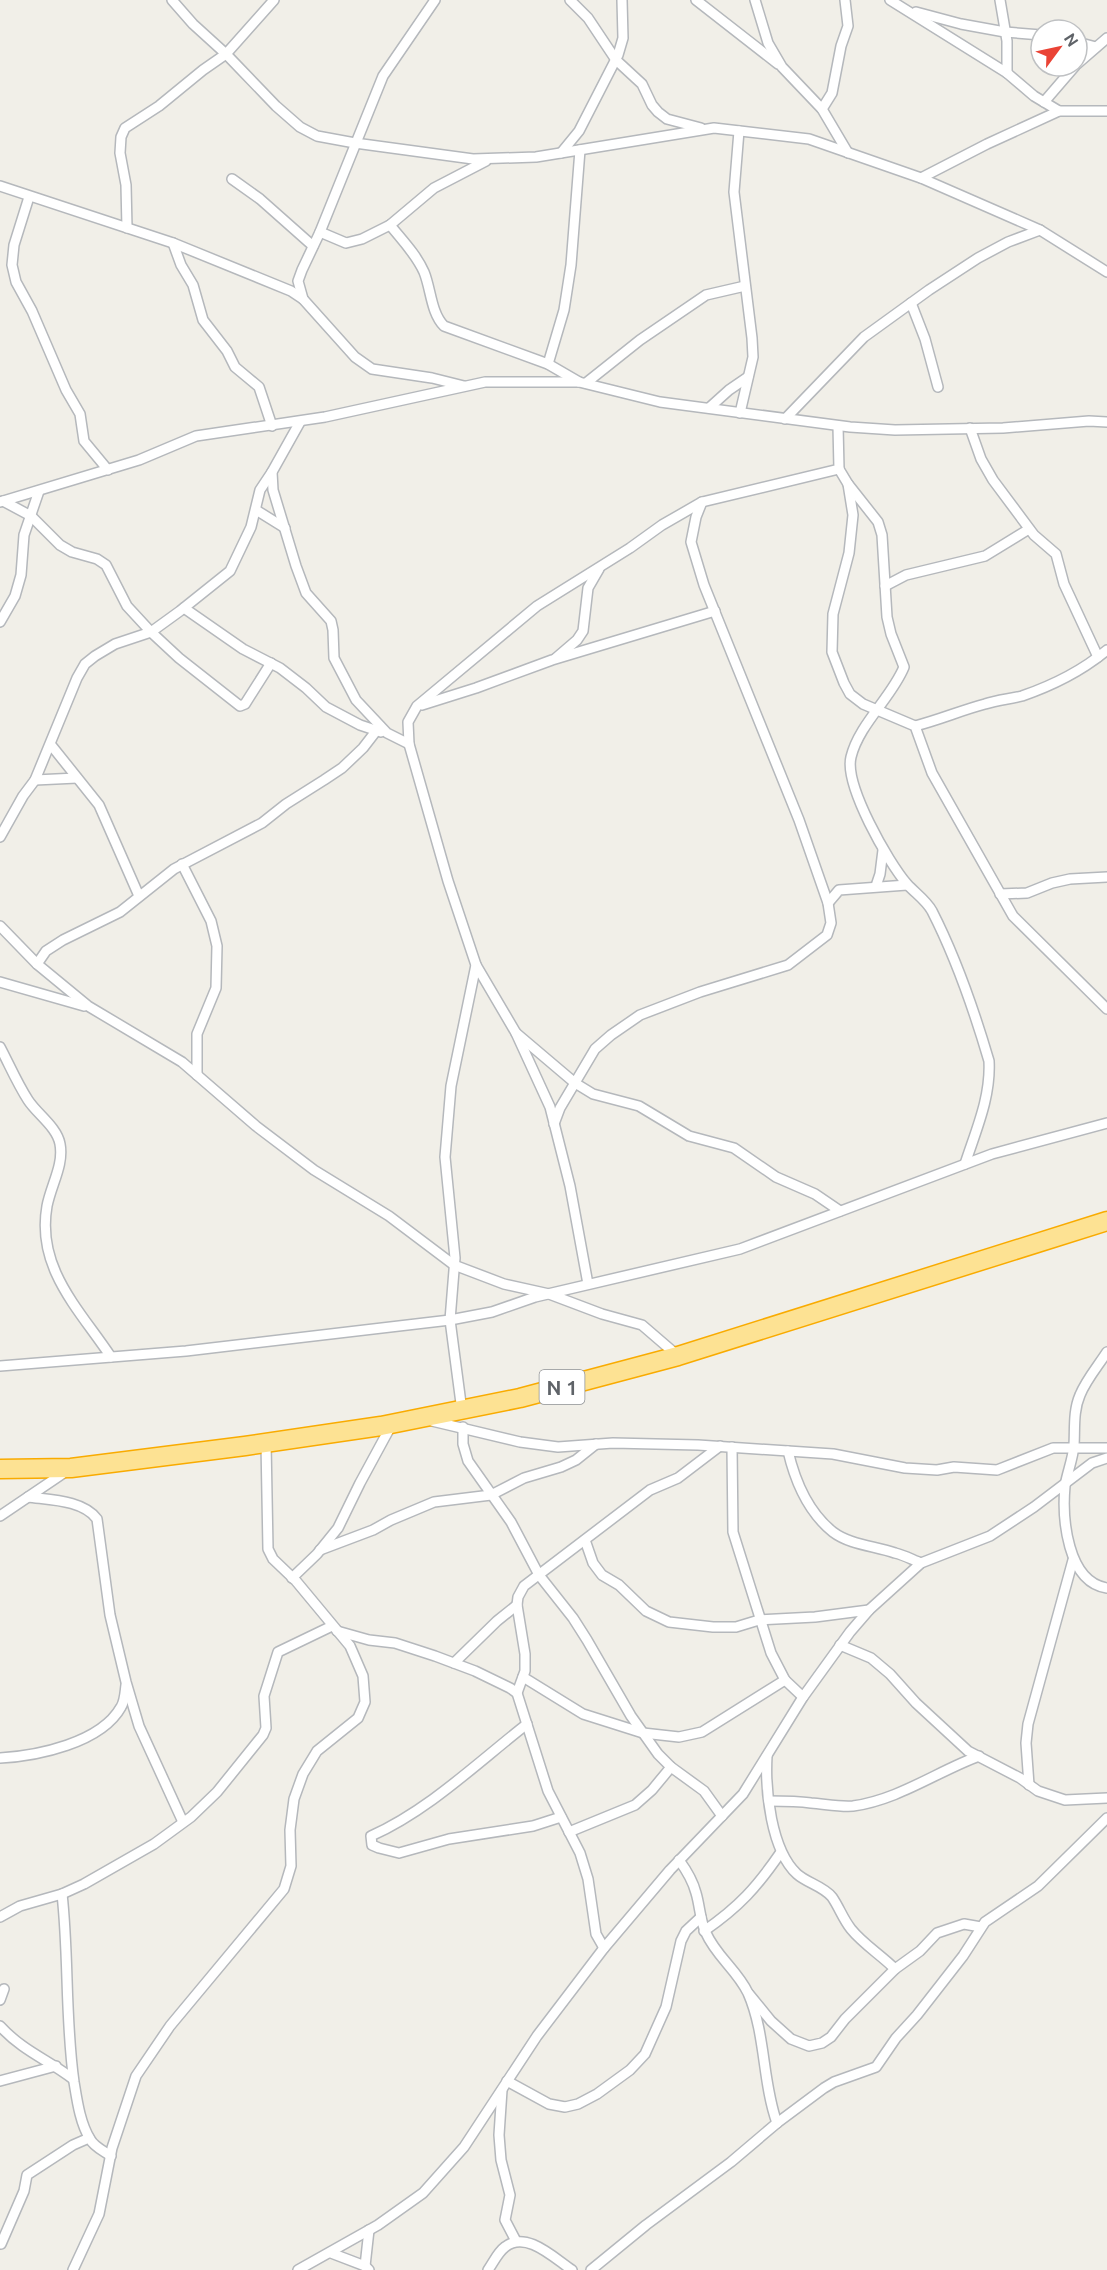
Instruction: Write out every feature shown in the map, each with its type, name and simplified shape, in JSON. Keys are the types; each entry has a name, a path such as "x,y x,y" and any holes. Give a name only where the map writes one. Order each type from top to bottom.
{"highway":[{"name":"N 1","path":"0,1469 70,1468 266,1443 417,1419 463,1419 520,1398 678,1356 1107,1221"}],"street":[{"path":"172,0 193,24 226,54 276,106 300,127 317,136 473,159 536,157 707,129"},
{"path":"127,228 126,185 120,153 123,130 226,54 274,0"},
{"path":"303,298 298,281 383,76 435,0"},
{"path":"570,0 588,18 616,60 642,84 651,105 667,119 707,129 809,139 921,178 1040,230 1107,272"},
{"path":"561,153 579,131 616,60 623,38 622,0"},
{"path":"696,0 782,68 822,109 848,153"},
{"path":"755,0 768,43 782,68"},
{"path":"822,109 832,93 841,46 848,26 845,0"},
{"path":"890,0 1007,73 1059,111"},
{"path":"1000,0 1005,32 1007,73"},
{"path":"905,9 961,24 1029,34"},
{"path":"1089,53 1107,38"},
{"path":"1089,45 1096,47"},
{"path":"1044,102 1065,78"},
{"path":"921,178 1059,111 1107,111"},
{"path":"739,131 734,192 753,357 740,413"},
{"path":"548,364 566,299 580,150"},
{"path":"320,232 349,243 362,239 390,225 434,188 491,158"},
{"path":"232,179 260,199 313,246"},
{"path":"0,186 173,243 303,298 355,357 372,369 432,378 466,387"},
{"path":"29,197 14,245 12,265 16,282 32,311 66,390 80,414 84,441 108,470"},
{"path":"390,225 423,270 438,318 444,326 548,364 582,382 660,402 838,426 895,430 1107,422"},
{"path":"786,419 864,337 978,258 1008,242 1040,230"},
{"path":"173,243 181,265 193,285 203,320 228,351 236,367 259,387 272,426"},
{"path":"1,502 139,460 196,436 300,422 485,382 582,382 706,295 745,286"},
{"path":"911,303 925,339 938,387"},
{"path":"708,408 748,377"},
{"path":"0,837 23,796 36,780 77,678 85,664 115,644 151,632 230,571 251,526 260,490 300,422"},
{"path":"838,426 839,469 878,522 882,535 889,626 904,667 854,749 849,768 853,786 883,850 907,885 930,908 935,918 951,955 989,1060 990,1077 985,1104 965,1164"},
{"path":"970,428 981,459 993,480 1029,529 1056,554 1064,584 1098,657"},
{"path":"588,1284 570,1186 554,1124 539,1080 516,1033 476,965 448,881 409,744 408,722 417,706 537,606 662,525 702,502 839,469"},
{"path":"272,472 273,490 306,593 331,621 334,658 356,700 381,730"},
{"path":"848,484 853,515 850,544 834,614 832,651 850,694 863,704 915,726 1044,688 1107,650"},
{"path":"0,622 15,596 21,575 24,535 39,491"},
{"path":"1,502 31,516 60,544 72,552 106,565 127,606 151,632 240,706 245,704 271,663"},
{"path":"554,1124 560,1108 595,1049 611,1035 640,1015 700,992 788,965 827,935 831,923 828,903 799,820 704,585 691,542 696,517 702,502"},
{"path":"256,510 285,528"},
{"path":"885,586 916,572 985,555 1029,529"},
{"path":"552,660 578,640 583,631 588,588 600,567"},
{"path":"184,608 243,650 271,663 306,688 326,707 360,725 381,730 409,744"},
{"path":"417,706 476,688 552,660 715,612"},
{"path":"915,726 932,773 1012,916 1107,1009"},
{"path":"37,964 46,951 63,940 120,912 182,864 262,823 286,804 342,768 381,730"},
{"path":"51,745 99,805 139,896"},
{"path":"36,780 77,777"},
{"path":"876,886 883,850"},
{"path":"182,864 211,921 217,946 216,988 197,1034 197,1075"},
{"path":"1000,894 1027,893 1062,880 1107,877"},
{"path":"828,903 839,890 907,885"},
{"path":"0,926 37,964 87,1006 182,1062 256,1126 314,1170 390,1216 454,1265 504,1284 549,1294 602,1314 642,1325 678,1356"},
{"path":"476,965 451,1086 445,1157 454,1227 450,1320 463,1419 463,1444 468,1461 510,1522 539,1575 573,1618 643,1733 671,1767 704,1791 722,1816"},
{"path":"0,982 87,1006"},
{"path":"516,1033 575,1083 593,1094 639,1106 689,1136 734,1148 776,1177 815,1194 840,1211"},
{"path":"0,1047 28,1100 60,1141 62,1157 47,1204 45,1226 52,1264 61,1287 111,1357"},
{"path":"0,1366 186,1351 450,1320 492,1312 588,1284 740,1249 992,1154 1107,1123"},
{"path":"1029,1785 1026,1743 1028,1724 1073,1560 1064,1506 1065,1483 1074,1448 1075,1416 1080,1394 1107,1352"},
{"path":"463,1419 520,1442 558,1447 596,1444 720,1446 833,1454 905,1468 937,1470 954,1467 997,1470 1053,1448 1107,1448"},
{"path":"292,1578 338,1528 392,1424"},
{"path":"73,2270 99,2214 111,2156 136,2076 170,2026 284,1889 291,1866 290,1830 294,1799 303,1774 317,1751 358,1718 365,1702 363,1676 350,1646 273,1559 267,1549 266,1443"},
{"path":"320,1550 373,1530 426,1505 491,1495 524,1478 576,1460 596,1444"},
{"path":"604,1948 596,1934 588,1879 580,1852 548,1791 517,1693 523,1677 525,1654 517,1605 518,1597 524,1586 650,1490 678,1478 720,1446"},
{"path":"732,1447 733,1532 771,1653 785,1680 803,1697"},
{"path":"788,1451 793,1473 800,1489 814,1511 834,1533 856,1543 896,1553 921,1563"},
{"path":"298,2270 369,2230 423,2193 464,2147 537,2036 604,1948 680,1860 743,1794 803,1697 850,1632 869,1610 921,1563 990,1536 1092,1463 1107,1458"},
{"path":"0,1516 70,1468"},
{"path":"28,1497 66,1502 87,1510 97,1519 110,1615 126,1682 139,1726 183,1822"},
{"path":"585,1540 593,1563 602,1575 619,1585 646,1611 669,1622 736,1627 759,1620 869,1610"},
{"path":"1073,1560 1097,1587 1107,1588"},
{"path":"454,1663 517,1605"},
{"path":"841,1614 850,1632"},
{"path":"0,1917 20,1906 62,1894 84,1884 154,1844 217,1792 263,1735 266,1728 264,1696 278,1653 334,1629 369,1640 394,1643 454,1663 517,1693"},
{"path":"840,1646 871,1658 968,1751 1038,1791 1065,1800 1107,1798"},
{"path":"523,1677 583,1714 643,1733 679,1737 702,1732 785,1680"},
{"path":"0,1758 48,1751 77,1742 97,1732 123,1706 126,1682"},
{"path":"527,1724 445,1790 404,1819 371,1836 370,1841 372,1845 379,1848 399,1853 449,1839 533,1826 561,1817"},
{"path":"767,1754 766,1783 769,1801 781,1852 788,1865 799,1876 832,1896 850,1929 895,1969"},
{"path":"769,1801 854,1806 909,1788 953,1765 979,1756"},
{"path":"569,1832 635,1804 671,1767"},
{"path":"591,2270 646,2224 834,2082 876,2067 896,2038 963,1956 981,1927 990,1918 1038,1886 1107,1818"},
{"path":"704,1931 746,1898 760,1883 781,1852"},
{"path":"680,1860 696,1890 704,1931 718,1954 741,1980 749,1995 761,2039 771,2106 777,2123"},
{"path":"62,1894 70,2059 77,2101 89,2138 94,2145 111,2156"},
{"path":"505,2084 549,2104 565,2107 597,2094 630,2070 645,2054 666,2007 681,1941 686,1931 701,1917"},
{"path":"749,1995 786,2035 799,2044 812,2046 831,2037 845,2019 895,1969 920,1951 937,1932 964,1924 981,1927"},
{"path":"0,2000 4,1989"},
{"path":"0,2026 21,2047 57,2067 73,2079"},
{"path":"0,2081 57,2067 70,2059"},
{"path":"505,2084 499,2135 501,2160 510,2195 505,2220 516,2241"},
{"path":"2,2244 24,2191 27,2175 73,2145 89,2138"},
{"path":"331,2253 367,2268 369,2230"},
{"path":"488,2270 504,2247 516,2241 528,2242 536,2246 572,2270"}]}
